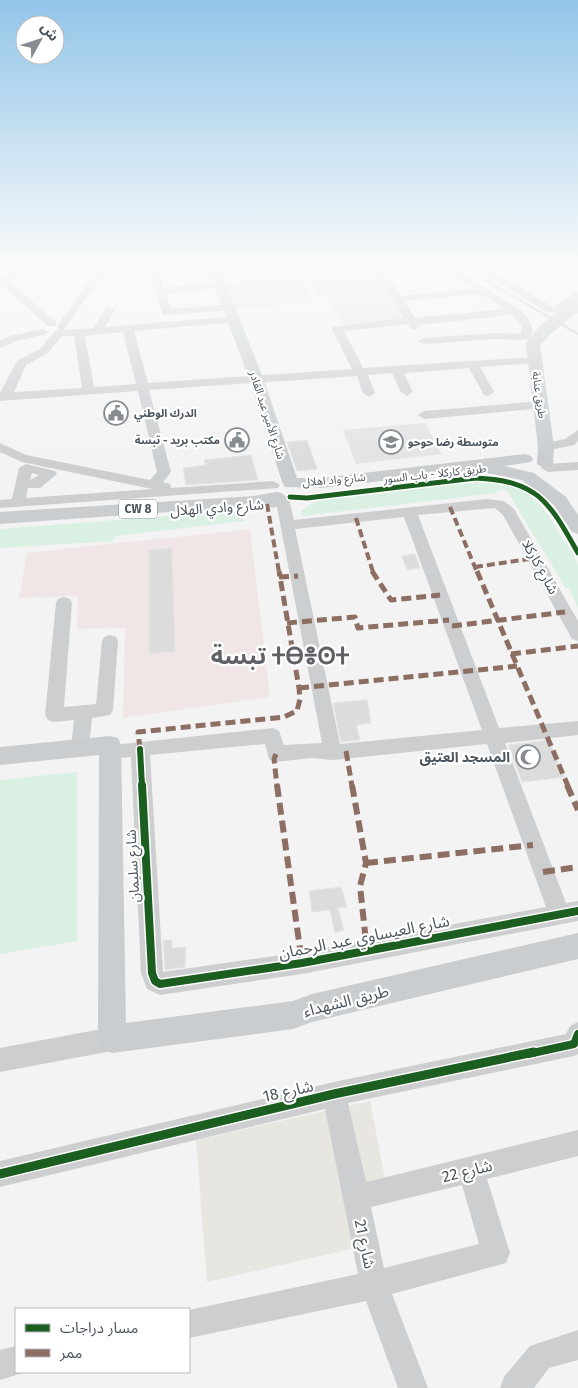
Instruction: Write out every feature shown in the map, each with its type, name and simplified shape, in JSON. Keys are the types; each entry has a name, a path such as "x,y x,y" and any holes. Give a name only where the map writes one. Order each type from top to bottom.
{"main road":[{"name":"شارع الأمير عبد القادر","path":"227,329 252,378"},
{"name":"شارع الأمير عبد القادر","path":"235,329 252,378 282,489"},
{"name":"طريق عنابة","path":"526,477 517,468 518,462 540,464 546,447 534,360 534,344 547,329"},
{"name":"شارع واد اهلال","path":"282,489 321,483 540,464"},
{"path":"526,477 542,477 540,464"},
{"path":"540,464 578,515"},
{"name":"شارع واد اهلال","path":"282,489 323,489 487,468 526,477"},
{"path":"526,477 560,501 578,528"},
{"name":"شارع وادي الهلال","path":"0,511 248,495 282,489"},
{"name":"شارع وادي الهلال","path":"0,518 254,501 282,489"},
{"path":"0,756 80,748 120,750"},
{"path":"0,767 120,750"},
{"path":"112,1040 120,750"},
{"name":"طريق الشهداء","path":"112,1040 293,1015 312,1008 578,946"}],"street":[{"path":"0,345 14,338 43,332 48,334 57,329"},
{"path":"3,397 21,363 44,351 58,329"},
{"path":"61,329 79,333 128,329 164,472 153,485"},
{"path":"339,329 337,329 360,372 368,393"},
{"path":"416,329 433,356 443,382"},
{"path":"3,397 396,369 494,336 525,337 527,329"},
{"path":"0,332 14,338"},
{"path":"79,333 88,390"},
{"path":"433,356 472,364 534,360"},
{"path":"472,364 488,392"},
{"path":"396,369 408,392"},
{"path":"424,415 541,405"},
{"path":"546,447 569,442 578,434"},
{"path":"0,447 22,458 188,492"},
{"path":"540,464 578,466"},
{"path":"21,503 78,470"},
{"path":"21,503 23,482"},
{"path":"282,489 332,752"},
{"name":"شارع وادي الهلال","path":"0,504 188,492 282,489"},
{"name":"شارع وادي الهلال","path":"0,523 272,504 282,489"},
{"name":"شارع كاركلا","path":"410,512 487,503 498,504 509,512 578,635"},
{"path":"288,525 410,512 493,736 568,913"},
{"path":"64,603 54,715 104,710 110,641"},
{"path":"80,748 84,713"},
{"path":"120,750 274,736 276,754 312,750 332,752 578,728"},
{"name":"شارع سليمان","path":"120,750 155,981"},
{"name":"شارع العيساوي عبد الرحمان","path":"155,981 164,984 302,963 568,913"},
{"name":"شارع 18","path":"0,1174 334,1094 574,1044 578,1034"},
{"name":"طريق الشهداء","path":"0,1060 112,1040"},
{"name":"شارع 21","path":"334,1094 374,1285 413,1388"},
{"name":"شارع 22","path":"355,1198 578,1143"},
{"path":"190,1324 374,1285 496,1253 471,1170"},
{"path":"514,1388 540,1356 578,1345"},
{"path":"0,1365 15,1361"}],"shaded area":[{"name":"متوسطة رضا حوحو","path":"425,423 442,454 356,464 343,430"},
{"path":"250,529 270,697 123,718 125,628 77,629 78,596 19,598 27,553"},
{"path":"370,1101 386,1184 344,1189 355,1248 207,1282 196,1140"}],"green space":[{"path":"470,481 502,483 514,487 535,499 544,509 577,562 578,608 569,588 566,588 506,489 496,491 497,493 302,516 301,511 316,501"},
{"path":"235,511 243,517 244,521 114,536 113,541 0,548 0,529"},
{"path":"77,772 77,941 0,954 0,780"}],"building":[{"path":"307,440 317,469 297,471 287,442"},
{"path":"251,455 258,480 186,485 183,468 206,465 204,460"},
{"path":"172,548 175,652 149,653 149,550"},
{"path":"415,554 420,568 407,570 402,556"},
{"path":"367,700 371,723 356,725 360,740 341,742 333,703"},
{"name":"المسجد العتيق","path":"549,740 564,777 522,782 508,745"},
{"path":"341,887 347,907 338,908 344,930 335,933 330,910 312,912 309,891"},
{"path":"163,940 172,940 172,948 186,947 185,967 165,970"}],"railway":[{"path":"569,329 578,334"}],"marked path":[{"path":"140,749 138,732 284,717 297,711 300,699 299,688 267,504"},
{"path":"450,507 578,810"},
{"path":"356,518 371,569 391,600 440,595"},
{"path":"475,567 536,558"},
{"path":"279,577 298,576"},
{"path":"452,626 565,612"},
{"path":"287,623 355,617 358,628 449,620"},
{"path":"511,654 578,646"},
{"path":"299,688 517,666"},
{"path":"346,751 366,863 360,886 367,951"},
{"path":"276,754 274,759 284,841 302,963"},
{"path":"366,863 533,845"},
{"path":"543,872 578,867"}],"cycle path":[{"name":"طريق كاركلا - باب السور","path":"290,497 307,498 476,478 498,479 515,483 529,489 540,497 559,520 578,553"},
{"path":"140,749 152,973 155,981 160,984 302,963 578,911"},
{"path":"0,1174 334,1094 574,1044 578,1034"}],"place":[{"name":"الدرك الوطني","path":"116,413"},
{"name":"مكتب بريد - تبسة","path":"237,440"},
{"name":"متوسطة رضا حوحو","path":"391,442"},
{"name":"المسجد العتيق","path":"528,757"}],"district":[{"name":"تبسة ⵜⴱⴻⵙⵜ","path":"280,656"}]}
